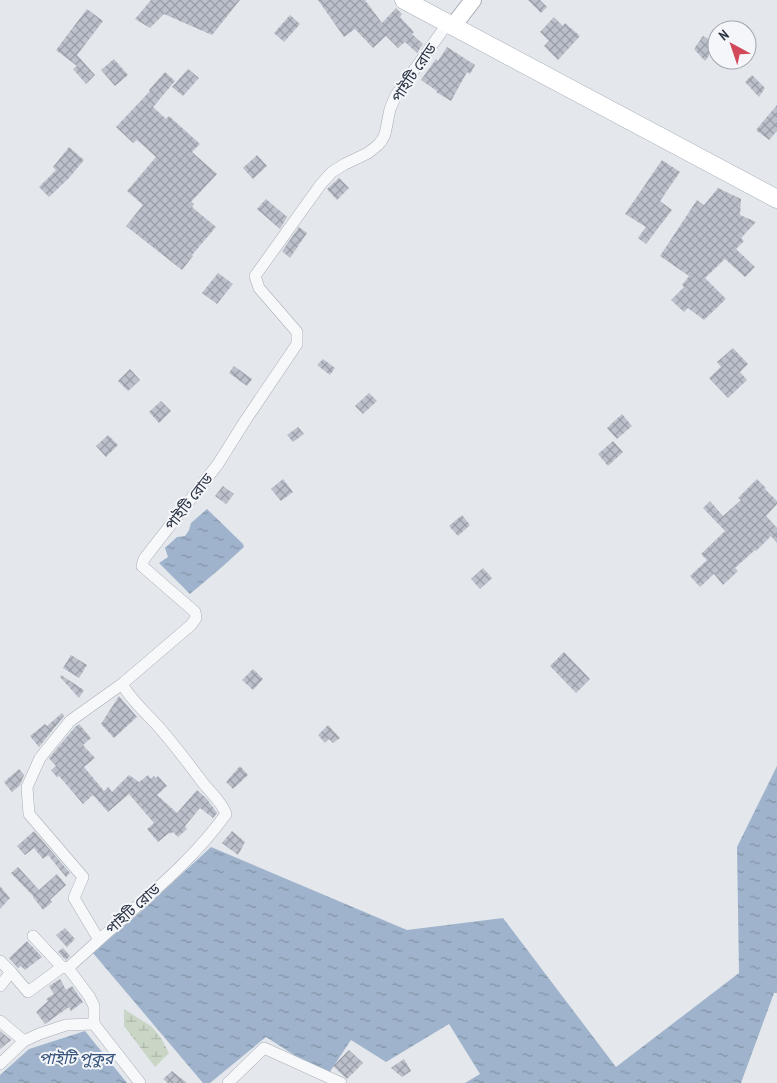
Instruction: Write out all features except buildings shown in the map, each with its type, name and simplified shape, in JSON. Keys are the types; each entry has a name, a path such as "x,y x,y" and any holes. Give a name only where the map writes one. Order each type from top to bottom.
{"main road":[{"path":"404,0 777,199"}],"street":[{"path":"451,24 473,0"},
{"name":"পাইটি রোড","path":"99,940 184,863 226,814 224,808 204,785 174,744 128,695 122,684 191,625 196,618 195,612 142,566 144,559 218,464 297,344 297,332 259,288 255,276 320,184 332,172 368,153 382,140 390,109 396,96 451,24"},
{"path":"0,961 28,992 65,967 99,940 74,898 82,877 29,814 27,787 40,758 70,721 122,684"},
{"path":"33,936 65,967 89,996 94,1006 94,1024 140,1083"},
{"path":"0,986 11,972"},
{"path":"0,1021 24,1040"},
{"path":"0,1064 24,1040 66,1026 94,1024"},
{"path":"228,1083 264,1048 341,1083"}],"green space":[{"path":"124,1009 151,1026 161,1038 169,1053 155,1067 124,1026"}],"water":[{"path":"207,509 244,547 190,594 159,563 168,557 165,548 177,537 185,536 191,523"},
{"path":"777,766 777,993 774,993 741,1083 465,1083 480,1074 449,1024 386,1062 351,1040 327,1076 266,1037 210,1083 203,1083 93,953 211,847 407,930 503,918 616,1067 739,973 737,847"},
{"name":"পাইটি পুকুর","path":"85,1031 127,1083 0,1083 0,1075 29,1049"}]}
